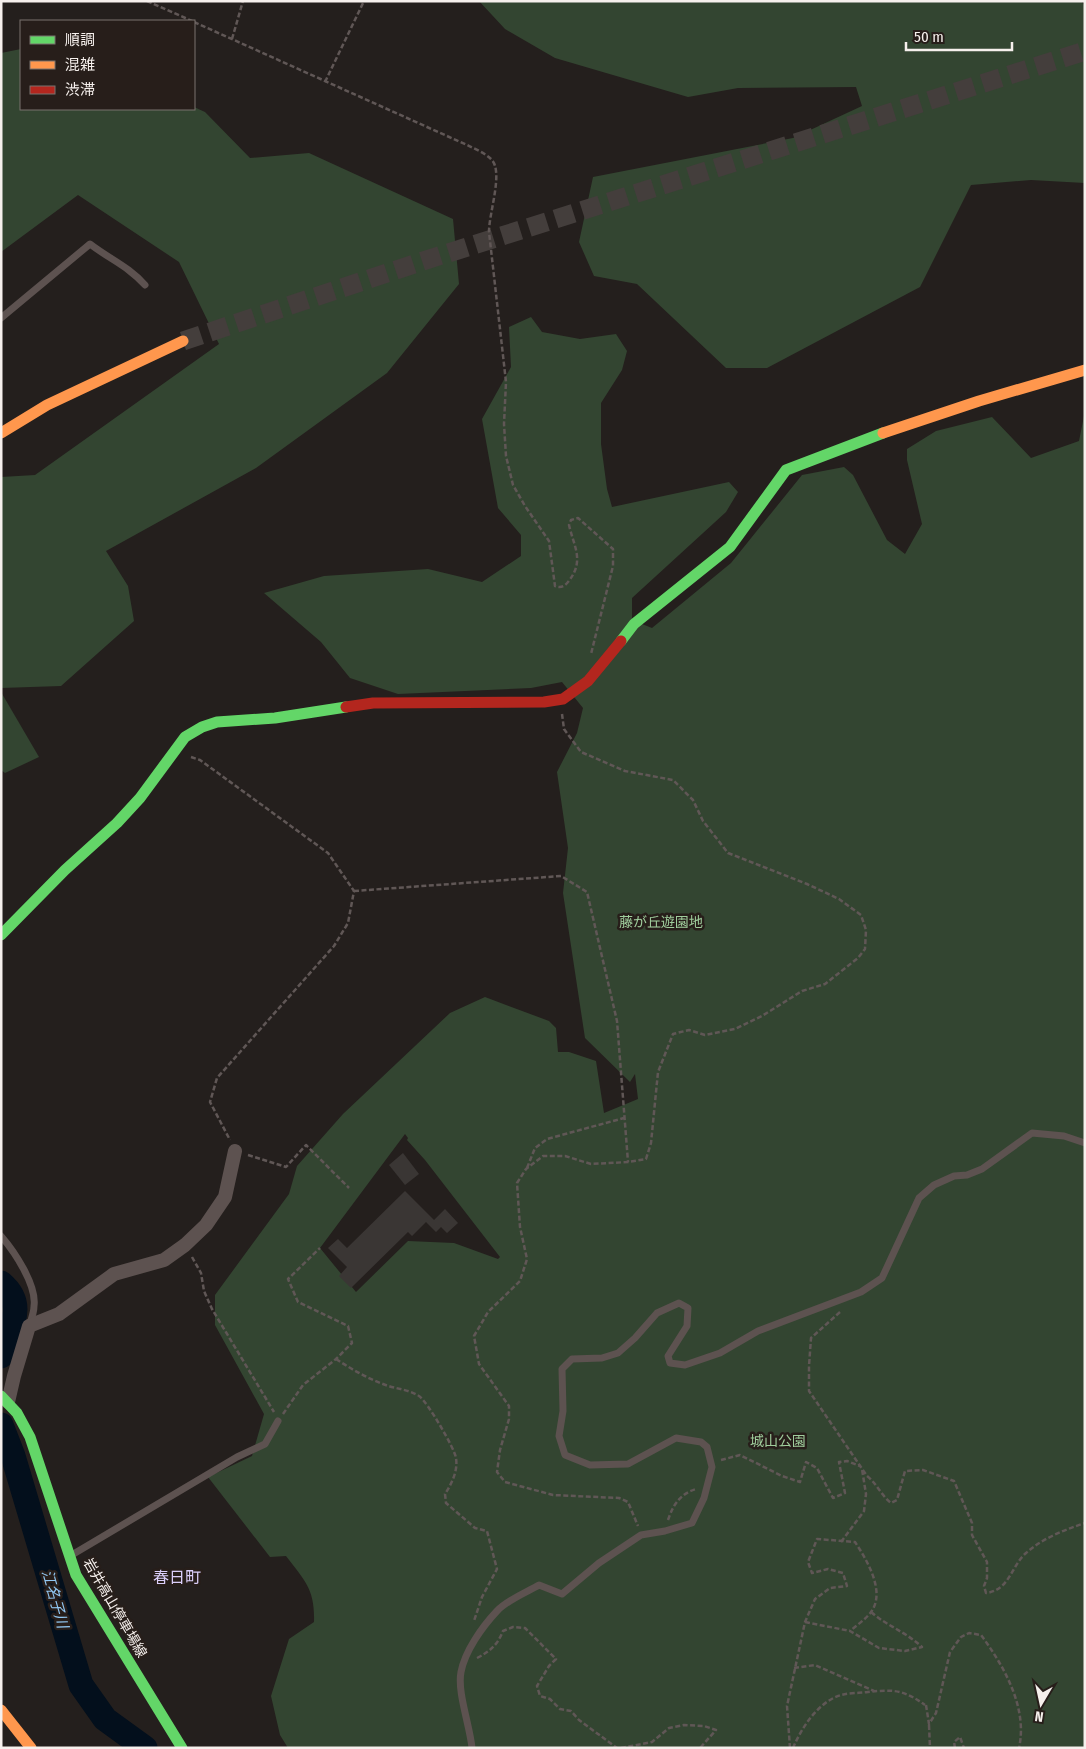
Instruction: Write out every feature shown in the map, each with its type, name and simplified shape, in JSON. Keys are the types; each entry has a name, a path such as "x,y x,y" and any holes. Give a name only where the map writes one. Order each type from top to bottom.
{"street":[{"path":"1,433 47,405 183,341"},
{"path":"1,935 65,870 117,823 140,798 185,737 202,727 217,722 275,718 373,703 544,702 563,699 593,676 634,624 694,578 730,546 786,470 849,445 970,404 1085,370"},
{"path":"5,1399 29,1326 58,1314 114,1274 164,1260 185,1244 206,1225 225,1197 235,1151"},
{"name":"岩井高山停車場線","path":"5,1399 30,1437 68,1556 76,1575 182,1748"},
{"path":"1,1710 31,1748"}],"lane":[{"path":"1,318 90,244 109,259 128,268 145,285"},
{"path":"472,1748 463,1701 461,1672 465,1656 498,1610 540,1585 562,1594 598,1563 641,1535 665,1531 692,1523 707,1486 712,1467 707,1447 701,1442 676,1438 628,1464 590,1465 565,1455 559,1436 563,1411 562,1369 572,1360 602,1358 618,1353 635,1338 656,1312 679,1303 688,1308 687,1326 668,1356 670,1363 685,1365 720,1353 758,1331 861,1292 882,1278 919,1198 934,1185 954,1176 968,1175 982,1169 1032,1133 1064,1136 1085,1143"},
{"path":"1,1236 16,1254 34,1297 35,1305 29,1326"},
{"path":"68,1556 237,1457 265,1444 278,1421"}],"path":[{"path":"147,1 189,20"},
{"path":"232,39 242,1"},
{"path":"325,82 364,1"},
{"path":"195,23 467,145 491,158 496,164 498,176 489,222 506,382 504,424 506,456 513,485 549,540 554,586 562,587 567,584 574,574 579,561 577,546 569,525 572,520 578,518 585,522 613,549 613,566 590,657"},
{"path":"526,1169 543,1156 565,1156 591,1164 646,1159 652,1143 658,1072 673,1034 690,1030 704,1035 735,1029 762,1016 802,991 825,984 858,958 865,949 866,930 860,915 839,899 807,884 728,853 703,821 693,800 673,780 625,771 581,752 564,729 563,699"},
{"path":"176,751 200,760 328,853 354,891 348,924 334,946 217,1078 210,1102 235,1151 286,1168 306,1145 349,1188"},
{"path":"354,891 561,876 588,892 616,1021 628,1162"},
{"path":"624,1118 547,1139 535,1148 526,1169 517,1183 520,1227 527,1259 520,1281 488,1312 474,1336 479,1364 509,1406 509,1418 500,1450 497,1472 505,1482 553,1495 619,1498 628,1502 641,1535"},
{"path":"185,1244 201,1272 204,1291 212,1309 278,1421 303,1385 336,1359 352,1343 348,1326 298,1302 288,1279 320,1248"},
{"path":"861,1292 811,1338 808,1366 810,1391 862,1467 880,1487 884,1497 891,1503 897,1500 905,1471 923,1470 954,1481 972,1523 972,1534 987,1562 988,1578 984,1586 986,1593 992,1592 1007,1582 1025,1553 1056,1532 1085,1523"},
{"path":"336,1359 384,1385 404,1389 421,1397 436,1418 448,1441 456,1458 454,1480 445,1494 446,1503 475,1528 487,1531 497,1569 482,1597 471,1627"},
{"path":"710,1462 740,1455 782,1476 800,1482 806,1462 817,1468 833,1498 845,1492 839,1462 847,1461 862,1467"},
{"path":"841,1542 864,1511 866,1494 862,1467"},
{"path":"665,1531 672,1508 686,1492 707,1486"},
{"path":"791,1748 787,1706 805,1622 815,1599 830,1588 847,1586 843,1573 828,1569 812,1573 808,1562 817,1539 855,1542 866,1558 878,1595 872,1612 850,1630"},
{"path":"805,1622 850,1630 879,1648 905,1651 922,1647 910,1636 886,1625 872,1612"},
{"path":"464,1666 490,1652 498,1643 503,1631 513,1627 525,1628 556,1659 549,1666 537,1686 540,1696 550,1699 560,1709 571,1711 579,1720 619,1748 652,1742 669,1728 684,1725 704,1726 716,1730 700,1748"},
{"path":"926,1705 928,1724 936,1713 950,1652 961,1637 970,1633 981,1634 999,1659 1019,1709 1022,1731 1019,1748"},
{"path":"794,1668 815,1665 875,1691"},
{"path":"791,1748 802,1727 824,1705 840,1695 875,1691 903,1691 926,1705"},
{"path":"926,1705 929,1747"},
{"path":"955,1748 954,1742 960,1737 964,1748"}],"green space":[{"path":"479,1 1081,1 1085,6 1085,183 1031,180 971,185 920,287 767,368 726,368 637,284 594,276 579,242 593,177 793,138 862,106 856,87 738,88 688,97 555,58 505,29"},
{"path":"20,49 20,110 195,110 195,107 205,112 250,158 309,153 453,219 459,284 387,373 256,468 106,551 128,586 134,621 61,686 1,688 1,477 35,475 219,344 179,262 78,195 1,252 1,53"},
{"path":"531,317 542,332 580,339 616,334 627,351 622,370 601,403 601,444 607,489 612,507 729,482 738,492 726,512 632,598 632,620 652,628 731,563 802,475 844,467 853,475 887,540 905,554 922,524 907,460 907,449 936,431 992,417 1031,458 1079,441 1085,411 1085,1748 288,1748 280,1735 271,1696 289,1639 314,1622 313,1601 308,1586 286,1556 270,1557 208,1477 252,1456 264,1414 215,1325 215,1295 289,1194 297,1166 343,1114 450,1013 485,997 549,1021 556,1028 558,1052 569,1052 596,1061 604,1113 638,1099 635,1074 630,1082 585,1038 563,893 568,848 557,772 577,733 583,708 562,682 531,688 398,694 350,678 321,642 264,593 324,576 428,569 482,582 521,556 521,535 498,508 482,419 511,367 509,327","holes":["405,1134 408,1138 407,1140 425,1160 500,1257 498,1259 454,1243 408,1241 356,1292 320,1248"]},
{"path":"1,692 39,757 5,773 1,770"}],"building":[{"path":"403,1153 419,1174 405,1185 389,1165"},
{"path":"405,1191 434,1220 445,1209 458,1223 447,1233 441,1227 436,1232 426,1222 412,1236 408,1232 351,1288 339,1276 347,1267 328,1248 338,1239 347,1248"}],"waterway":[{"name":"江名子川","path":"1,1283 14,1300 15,1309 12,1326 1,1356"},
{"name":"江名子川","path":"1,1425 13,1456 81,1685 105,1719 145,1748"}],"tunnel":[{"path":"183,341 423,261 1085,51"}],"traffic: fast":[{"path":"621,641 634,624 730,547 786,470 883,433"},
{"path":"1,935 65,870 117,823 140,798 185,737 202,727 217,722 275,718 346,707"},
{"path":"1,1396 17,1413 30,1437 76,1575 182,1748"}],"traffic: slow":[{"path":"1,433 47,405 183,341"},
{"path":"883,433 979,401 1085,370"},
{"path":"1,1710 31,1748"}],"traffic: jam":[{"path":"346,707 373,703 544,702 563,699 588,681 621,641"}],"district":[{"name":"春日町","path":"177,1577"}],"park label":[{"name":"藤が丘遊園地","path":"661,922"},
{"name":"城山公園","path":"778,1441"}]}
